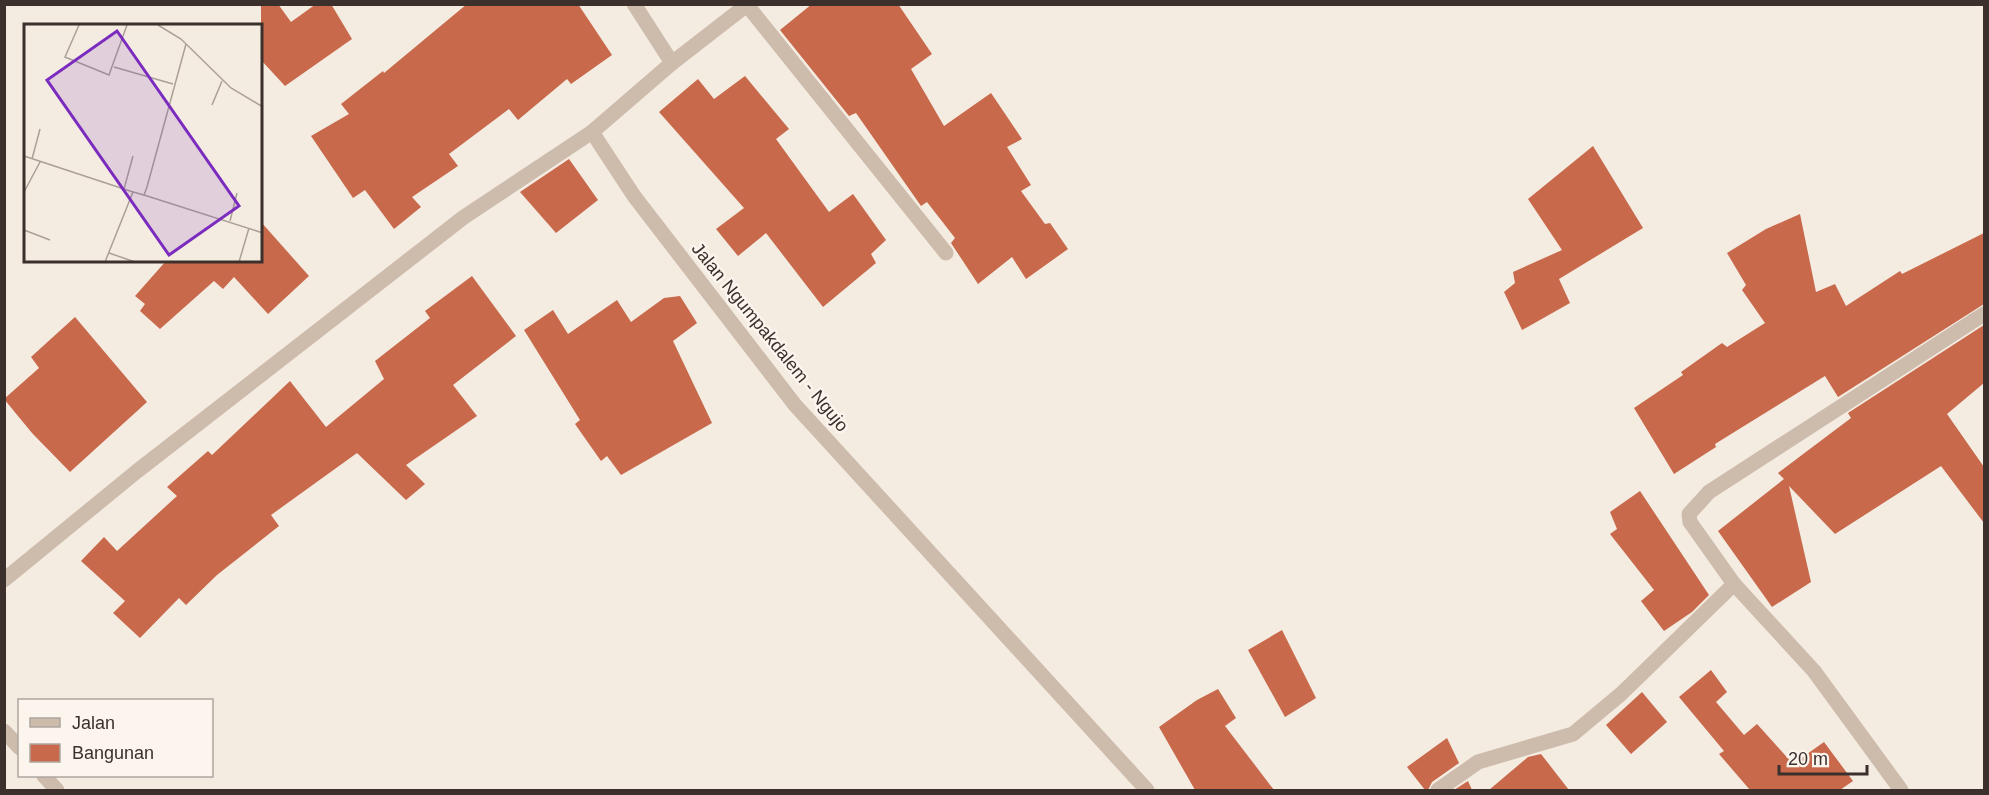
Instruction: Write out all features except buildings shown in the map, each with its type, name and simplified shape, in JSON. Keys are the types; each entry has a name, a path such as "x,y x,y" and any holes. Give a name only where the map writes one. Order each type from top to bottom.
{"street":[{"path":"634,4 672,63"},
{"path":"4,580 136,472 464,217 592,132 672,63 747,5 946,253"},
{"name":"Jalan Ngumpakdalem - Ngujo","path":"592,132 634,196 795,405 1147,790"},
{"path":"1901,790 1814,671 1734,584 1690,522 1689,514 1696,503 1839,407 1984,314"},
{"path":"1438,790 1478,762 1573,734 1621,694 1734,584"},
{"path":"4,731 18,746"},
{"path":"45,777 57,790"}]}
